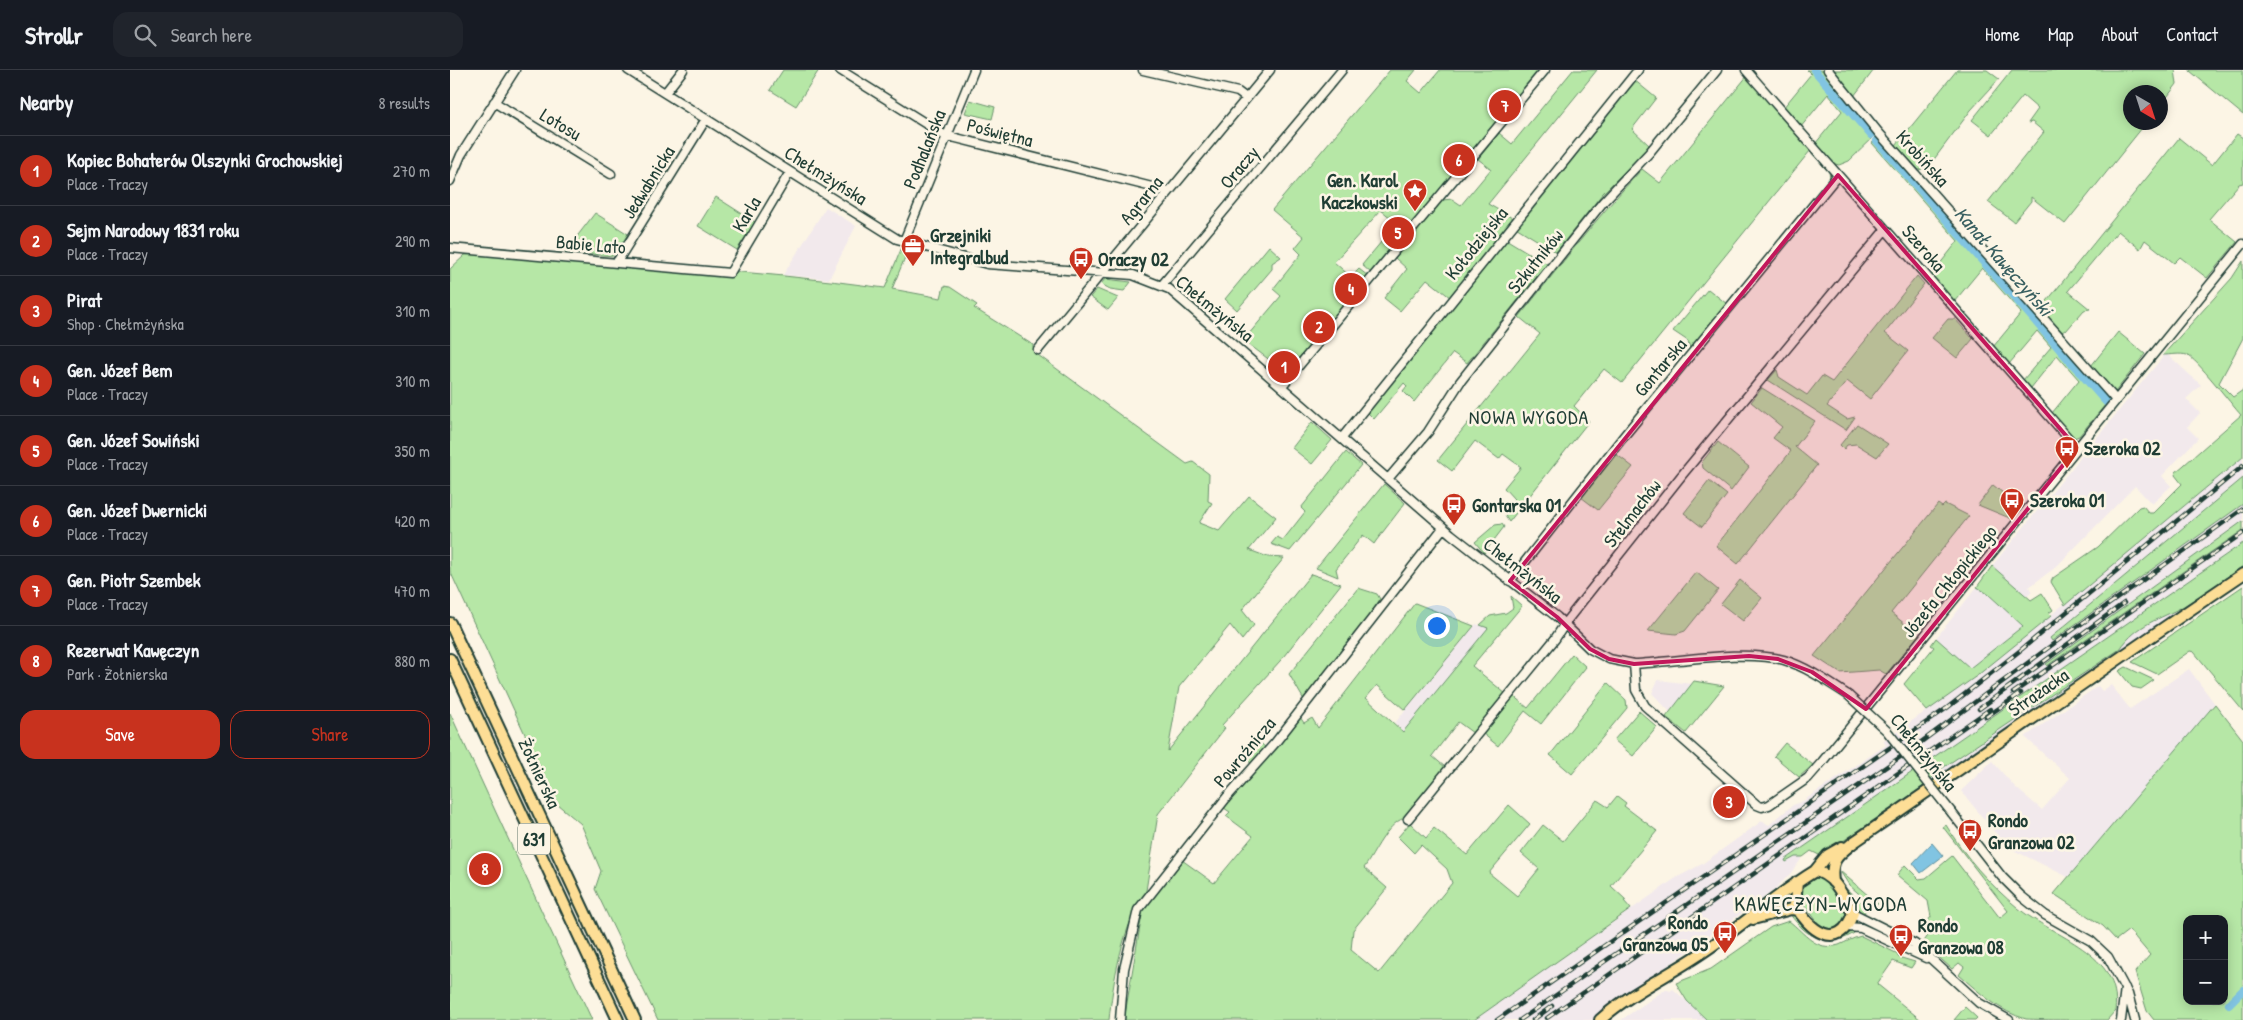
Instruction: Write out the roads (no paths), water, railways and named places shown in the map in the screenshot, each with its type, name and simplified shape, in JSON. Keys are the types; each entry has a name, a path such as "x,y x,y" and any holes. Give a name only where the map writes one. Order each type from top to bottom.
{"main road":[{"name":"Strażacka","path":"1815,871 1830,854 1854,842 1987,752 2048,706 2243,574"},
{"name":"Żołnierska","path":"450,623 635,1020"},
{"name":"Żołnierska","path":"450,659 618,1020"},
{"name":"Strażacka","path":"1834,882 1832,869 1835,859 1854,842"},
{"path":"1600,1020 1750,920 1787,888 1815,871 1824,874 1834,882 1853,913 1847,927 1837,934 1823,935 1814,930 1799,910 1794,897 1797,882"},
{"path":"1750,920 1791,909 1799,910"}],"street":[{"path":"450,181 457,162 515,70"},
{"name":"Chełmżyńska","path":"628,70 904,241 987,264 1133,275 1162,285 1177,295 1444,528 1565,624 1583,643 1599,655 1617,662 1634,664 1743,657 1772,658 1804,668 1848,695 1887,731 2002,877 2020,896 2039,911 2083,936 2102,950 2116,968 2125,988 2135,1020"},
{"path":"665,93 683,70"},
{"name":"Poświętna","path":"840,70 947,136 1168,192"},
{"name":"Podhalańska","path":"904,241 974,70"},
{"path":"1144,70 1233,91 1246,98"},
{"name":"Agrarna","path":"1038,350 1270,70"},
{"name":"Oraczy","path":"1162,285 1342,70"},
{"path":"1282,386 1545,70"},
{"name":"Kołodziejska","path":"1342,438 1638,70"},
{"name":"Szkutników","path":"1388,480 1428,432 1460,382 1561,254 1603,202 1649,153 1717,70"},
{"name":"Szeroka","path":"1746,70 2077,448"},
{"name":"Krobińska","path":"1828,70 1878,132 2116,399"},
{"name":"Lotosu","path":"494,102 611,174"},
{"name":"Jedwabnicka","path":"616,262 706,119"},
{"name":"Karla","path":"730,273 790,172"},
{"name":"Gontarska","path":"1510,581 1624,436 1838,175"},
{"name":"Stelmachów","path":"1408,819 1555,639 1682,475 1885,230"},
{"name":"Józefa Chłopickiego","path":"1634,664 1636,690 1645,706 1756,805 1762,807 1770,805 1817,769 2243,244"},
{"name":"Babie Lato","path":"450,248 730,273"},
{"name":"Powroźnicza","path":"1120,1020 1124,969 1138,910 1227,797 1275,743 1444,528"},
{"path":"1853,913 1914,944 1979,1003 2009,1020"},
{"path":"1847,927 1861,928 1930,960"},
{"path":"2121,1020 2125,988"}],"water":[{"path":"1932,843 1943,856 1921,873 1913,863"}],"waterway":[{"name":"Kanał Kawęczyński","path":"1814,70 1871,135"},
{"name":"Kanał Kawęczyński","path":"1877,141 2106,402"},
{"path":"2229,1004 2243,990"}],"railway":[{"path":"1497,1020 1947,708 2022,649 2243,466"},
{"path":"1520,1020 1909,751 2060,639 2243,509"},
{"path":"2013,693 2243,533"},
{"path":"1979,709 2124,603"},
{"path":"1986,717 2021,693"},
{"path":"1547,1018 1990,709"},
{"path":"1533,1020 1552,1006"}],"place":[{"name":"Gen. Piotr Szembek","path":"1505,106"},
{"name":"Gen. Józef Dwernicki","path":"1459,160"},
{"name":"Gen. Karol Kaczkowski","path":"1415,212"},
{"name":"Gen. Józef Sowiński","path":"1398,233"},
{"name":"Grzejniki Integralbud","path":"913,267"},
{"name":"Oraczy 02","path":"1081,280"},
{"name":"Gen. Józef Bem","path":"1351,289"},
{"name":"Sejm Narodowy 1831 roku","path":"1319,327"},
{"name":"Kopiec Bohaterów Olszynki Grochowskiej","path":"1284,367"},
{"name":"Szeroka 02","path":"2067,469"},
{"name":"Szeroka 01","path":"2012,521"},
{"name":"Gontarska 01","path":"1454,526"},
{"name":"Pirat","path":"1729,802"},
{"name":"Rondo Granzowa 02","path":"1970,852"},
{"name":"Rezerwat Kawęczyn","path":"485,869"},
{"name":"Rondo Granzowa 05","path":"1725,954"},
{"name":"Rondo Granzowa 08","path":"1901,957"}],"district":[{"name":"NOWA WYGODA","path":"1529,416"},
{"name":"KAWĘCZYN-WYGODA","path":"1821,903"}]}
